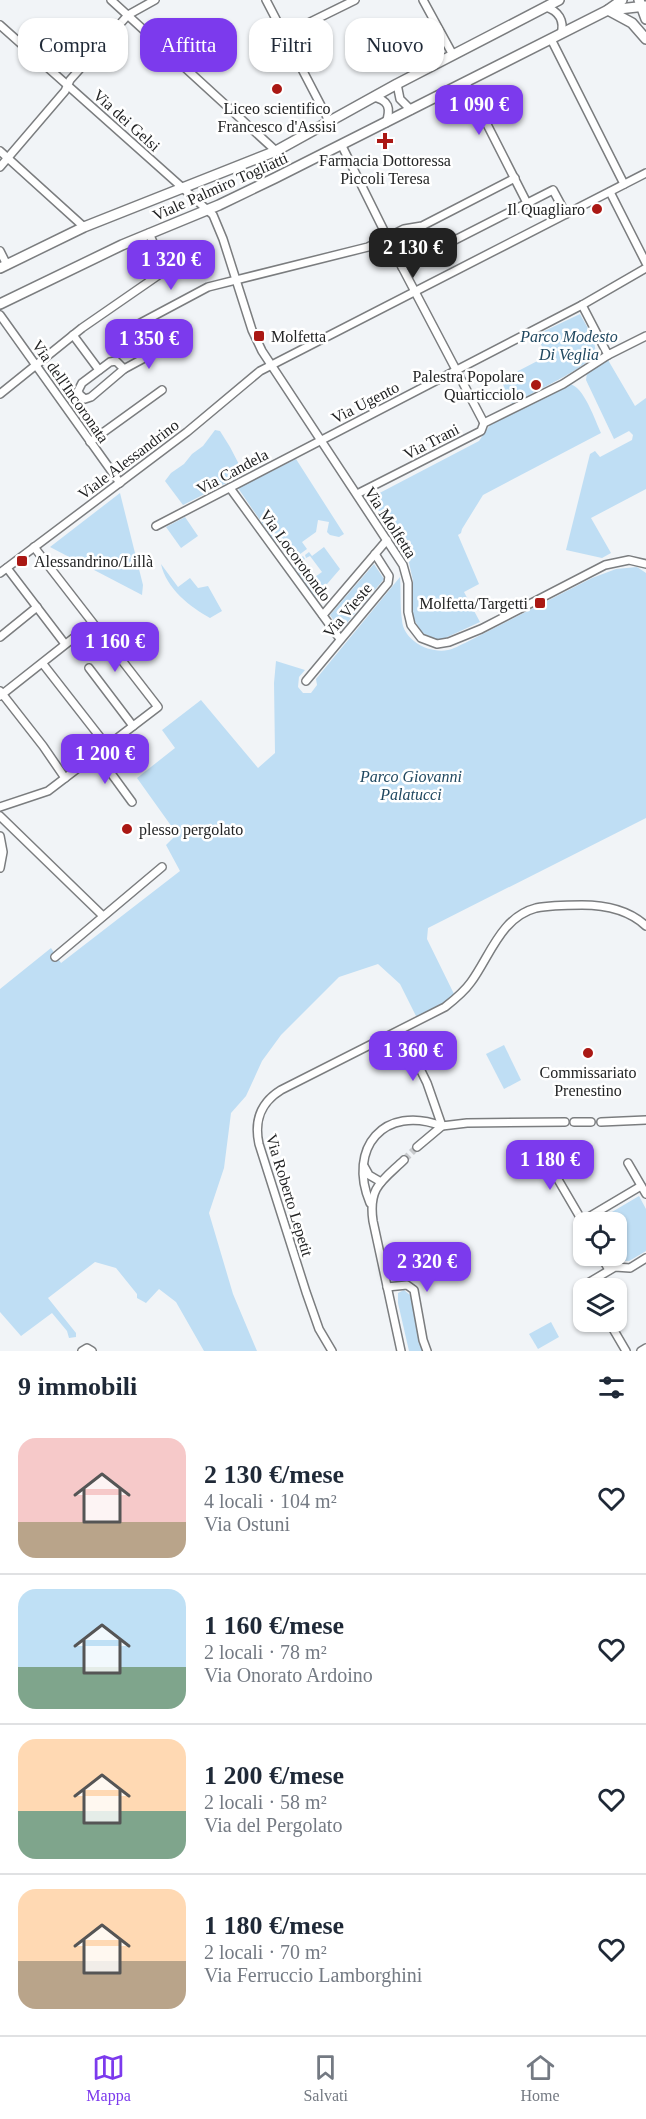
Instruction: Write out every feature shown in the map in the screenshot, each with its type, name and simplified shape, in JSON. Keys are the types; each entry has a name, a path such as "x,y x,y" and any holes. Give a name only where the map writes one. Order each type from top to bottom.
{"main road":[{"name":"Viale Palmiro Togliatti","path":"2,260 276,151 397,84 559,0"},
{"name":"Viale Palmiro Togliatti","path":"0,304 67,270 207,210 342,146 608,10 622,0"},
{"name":"Viale Palmiro Togliatti","path":"608,10 642,4"},
{"path":"642,4 646,19"},
{"path":"608,10 632,23 646,39"}],"street":[{"path":"111,0 276,151"},
{"path":"0,167 128,15 155,0"},
{"path":"266,0 276,18"},
{"path":"314,18 345,2 355,0"},
{"path":"423,0 453,55"},
{"path":"546,7 559,15 562,23 561,34"},
{"name":"Via dei Gelsi","path":"0,25 182,188"},
{"path":"551,39 624,184"},
{"path":"304,72 329,121"},
{"path":"466,83 527,203"},
{"path":"397,84 400,99 411,110"},
{"path":"373,97 384,100 388,105 386,123"},
{"path":"342,146 402,267 484,423"},
{"path":"0,151 84,227"},
{"name":"Viale Alessandrino","path":"3,571 198,424 256,374 646,173"},
{"path":"118,335 204,288 368,247 404,229 422,226 515,178"},
{"name":"Viale Palmiro Togliatti","path":"182,188 207,210"},
{"path":"402,267 553,190 566,214"},
{"path":"610,192 646,263"},
{"name":"Via Molfetta","path":"207,210 217,223 256,340 406,572 411,625 422,638 436,644 449,642 605,565 626,560 646,564"},
{"path":"0,394 73,335 163,273 164,268 149,234"},
{"name":"Via Ugento","path":"320,440 582,306 646,268"},
{"path":"582,306 608,355"},
{"name":"Via dell'Incoronata","path":"0,315 120,483"},
{"path":"73,335 99,370"},
{"name":"Via Trani","path":"357,494 481,431 484,423 563,384 608,355 646,336"},
{"path":"124,369 116,360 99,370 79,387 79,394 83,398 91,397 124,369 162,349"},
{"path":"90,442 162,390"},
{"name":"Via Candela","path":"156,526 320,440"},
{"name":"Via Locorotondo","path":"230,488 340,639"},
{"path":"323,615 387,540"},
{"path":"0,807 41,794 158,707 34,547"},
{"name":"Via Vieste","path":"306,681 389,581 388,573 375,554"},
{"path":"3,571 37,608 65,644"},
{"path":"0,637 37,608"},
{"path":"65,778 46,749 1,694 43,664 90,625"},
{"path":"43,664 107,746"},
{"path":"89,668 133,726"},
{"path":"97,754 132,802"},
{"path":"0,816 103,916"},
{"path":"0,836 3,852 0,868"},
{"path":"55,957 162,867"},
{"name":"Via Roberto Lepetit","path":"332,1351 319,1329 259,1144 256,1124 264,1104 274,1094 444,1007 464,991 500,934 520,916 535,909 556,906 603,906 617,909 638,919 646,926"},
{"path":"401,1030 427,1083 442,1126"},
{"path":"401,1351 370,1203 365,1191 364,1166 369,1145 376,1135 393,1123 410,1119 442,1126 466,1123 565,1122"},
{"path":"601,1122 646,1120"},
{"path":"574,1122 591,1122"},
{"path":"417,1147 442,1126"},
{"path":"543,1147 546,1160 577,1212"},
{"path":"370,1203 381,1182 404,1160"},
{"path":"628,1163 646,1194"},
{"path":"364,1166 369,1175 381,1182"},
{"path":"601,1212 642,1186"},
{"path":"596,1278 615,1267 630,1268 646,1258"},
{"path":"607,1266 609,1270"},
{"path":"387,1287 407,1285 414,1290 427,1351"},
{"path":"615,1332 626,1351"},
{"path":"82,1351 87,1348 92,1351"},
{"path":"641,1351 646,1348"}],"green space":[{"name":"Parco Modesto Di Veglia","path":"580,314 594,342 595,352 591,358 571,373 512,404 501,380 547,356 536,335"},
{"path":"608,360 635,406 646,398 646,489 591,518 611,553 602,558 566,550 590,454 595,451 600,457 632,440 633,435 629,431 614,439 586,380 587,373"},
{"path":"570,384 575,386 584,397 601,433 483,495 458,535 479,584 464,592 480,622 443,639 436,639 422,633 413,618 413,581 408,558 411,554 404,549 370,498 479,441 490,425"},
{"path":"215,430 220,431 244,474 183,505 165,481 171,473 203,446"},
{"path":"296,459 344,534 339,537 330,535 327,532 329,522 318,520 316,532 302,542 307,549 292,560 278,541 275,542 238,488"},
{"path":"120,493 143,585 142,595 50,547"},
{"path":"185,517 198,536 181,548 166,527"},
{"path":"324,547 340,569 315,598 293,565 303,556 305,559 300,563 312,579 322,572 310,556 306,558 305,555 309,552 312,556"},
{"path":"161,564 178,587 190,578 198,588 208,586 222,611 210,618 195,608 173,589"},
{"path":"374,564 384,579 341,630 330,615"},
{"name":"Parco Giovanni Palatucci","path":"637,567 646,573 646,818 428,928 427,939 455,996 417,1018 400,984 378,964 339,977 281,1035 262,1061 246,1096 231,1113 224,1168 209,1213 233,1294 257,1351 204,1351 176,1302 159,1289 146,1303 137,1298 137,1294 116,1268 95,1262 48,1298 76,1333 76,1337 69,1338 67,1331 52,1313 21,1336 0,1312 0,989 51,948 61,963 180,871 166,845 177,834 137,778 175,748 162,730 201,700 258,768 275,753 276,661 305,670 299,677 298,687 303,693 311,693 317,685 316,679 400,577 403,627 418,644 441,651 465,643 592,578 616,569"},
{"path":"504,1045 521,1080 504,1089 486,1054"},
{"path":"639,1196 646,1209 646,1251 629,1261 627,1261 627,1212 612,1212"},
{"path":"404,1290 410,1295 424,1351 409,1351 398,1303 398,1293"},
{"path":"551,1322 559,1337 538,1349 529,1334"}],"tunnel":[{"path":"404,1160 417,1147"}],"place":[{"name":"Liceo scientifico Francesco d'Assisi","path":"277,89"},
{"name":"Farmacia Dottoressa Piccoli Teresa","path":"385,141"},
{"name":"Il Quagliaro","path":"597,209"},
{"name":"Molfetta","path":"259,336"},
{"name":"Palestra Popolare Quarticciolo","path":"536,385"},
{"name":"Alessandrino/Lillà","path":"22,561"},
{"name":"Molfetta/Targetti","path":"540,603"},
{"name":"plesso pergolato","path":"127,829"},
{"name":"Commissariato Prenestino","path":"588,1053"}]}
